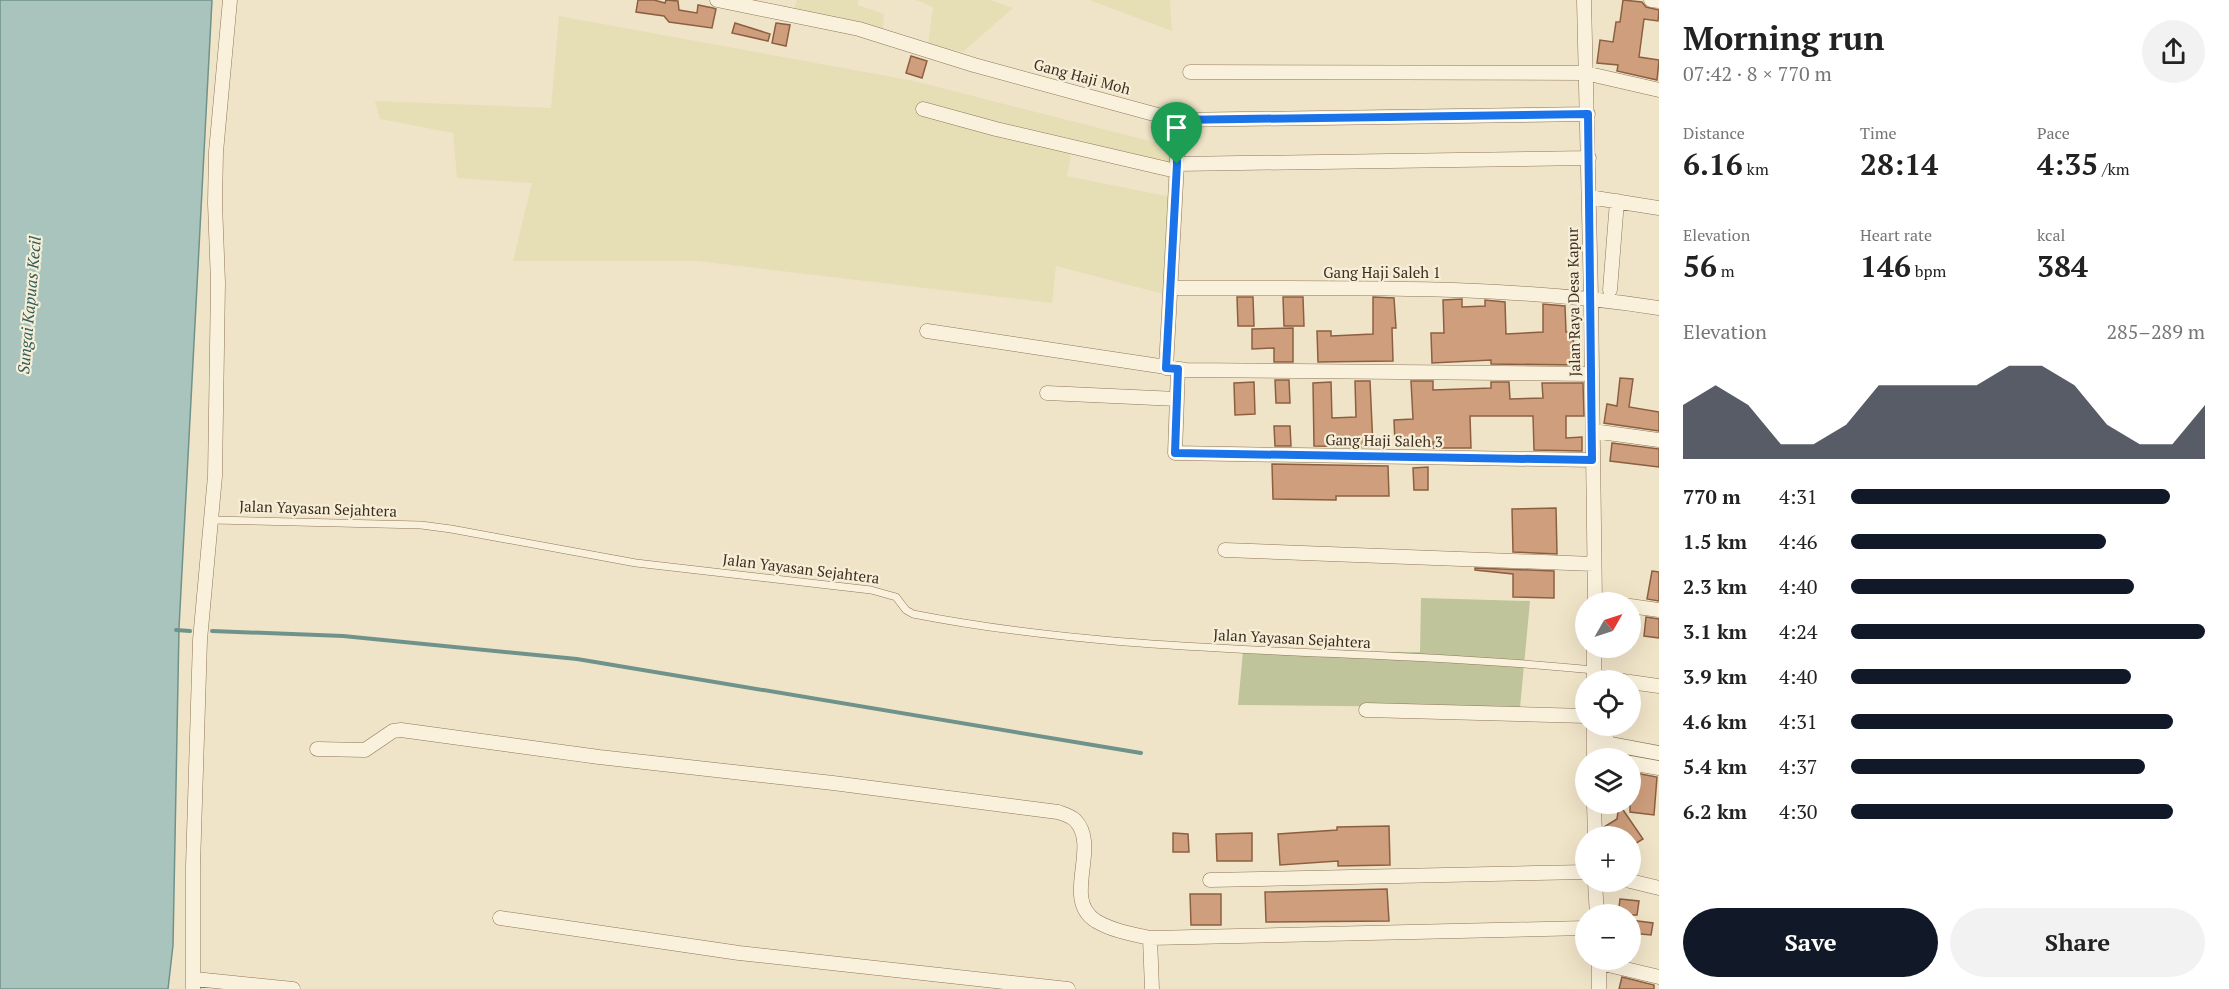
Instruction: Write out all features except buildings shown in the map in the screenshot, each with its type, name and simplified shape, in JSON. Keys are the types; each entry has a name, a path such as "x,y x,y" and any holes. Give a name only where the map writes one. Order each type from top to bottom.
{"street":[{"path":"230,0 216,152 214,203 218,283 213,520 200,640 193,866 194,984 293,989"},
{"name":"Gang Haji Moh","path":"717,0 859,29 974,65 1176,120 1588,114"},
{"name":"Jalan Raya Desa Kapur","path":"1584,0 1589,158 1595,592"},
{"path":"1651,0 1659,1"},
{"path":"1190,72 1585,74 1659,90"},
{"path":"923,108 996,129 1176,167 1589,158"},
{"path":"1047,393 1177,399 1172,368 1171,288 1176,120"},
{"path":"1589,197 1659,208"},
{"path":"1610,290 1617,201"},
{"name":"Gang Haji Saleh 1","path":"1171,288 1443,290 1591,297 1659,308"},
{"path":"927,331 1172,368 1592,374"},
{"name":"Gang Haji Saleh 3","path":"1177,399 1175,453 1592,460"},
{"path":"1593,431 1659,441"},
{"path":"1225,550 1594,564"},
{"path":"1641,608 1659,610"},
{"path":"1641,684 1659,686"},
{"path":"1366,710 1575,716"},
{"path":"317,749 365,750 390,732 401,730 599,757 823,782 1058,812 1074,818 1080,828 1085,853 1081,882 1083,906 1095,920 1122,932 1150,938 1575,928"},
{"path":"1598,736 1600,742"},
{"path":"1598,748 1603,736"},
{"path":"1600,742 1659,753"},
{"path":"1641,766 1659,768"},
{"path":"1210,880 1575,872"},
{"path":"1641,884 1659,888"},
{"path":"500,918 750,954 1068,989"},
{"path":"1150,938 1152,989"},
{"path":"1599,989 1600,970"},
{"path":"1631,970 1659,977"}],"lane":[{"name":"Jalan Yayasan Sejahtera","path":"213,520 421,525 451,529 605,559 880,591 896,597 906,610 913,614 969,626 1027,633 1189,647 1504,661 1575,673"}],"shaded area":[{"path":"797,0 858,0 858,5 884,14 883,29 794,9"},
{"path":"916,0 991,0 1013,8 963,52 928,45 933,7"},
{"path":"1089,0 1170,0 1172,31"},
{"path":"559,16 914,81 1174,147 1171,169 1072,148 1067,176 1171,197 1171,296 1056,266 1052,303 697,261 513,261 532,183 457,178 453,133 380,119 375,101 551,108"}],"green space":[{"path":"1421,598 1530,601 1520,708 1238,705 1243,651 1420,652"}],"water":[{"name":"Sungai Kapuas Kecil","path":"0,0 212,0 179,628 173,945 168,989 0,989"}],"waterway":[{"path":"176,630 190,631"},
{"path":"212,631 343,636 577,659 1141,753"}],"route":[{"path":"1588,114 1592,460 1175,453 1178,369 1166,368 1177,164 1176,120 1588,114"}]}
